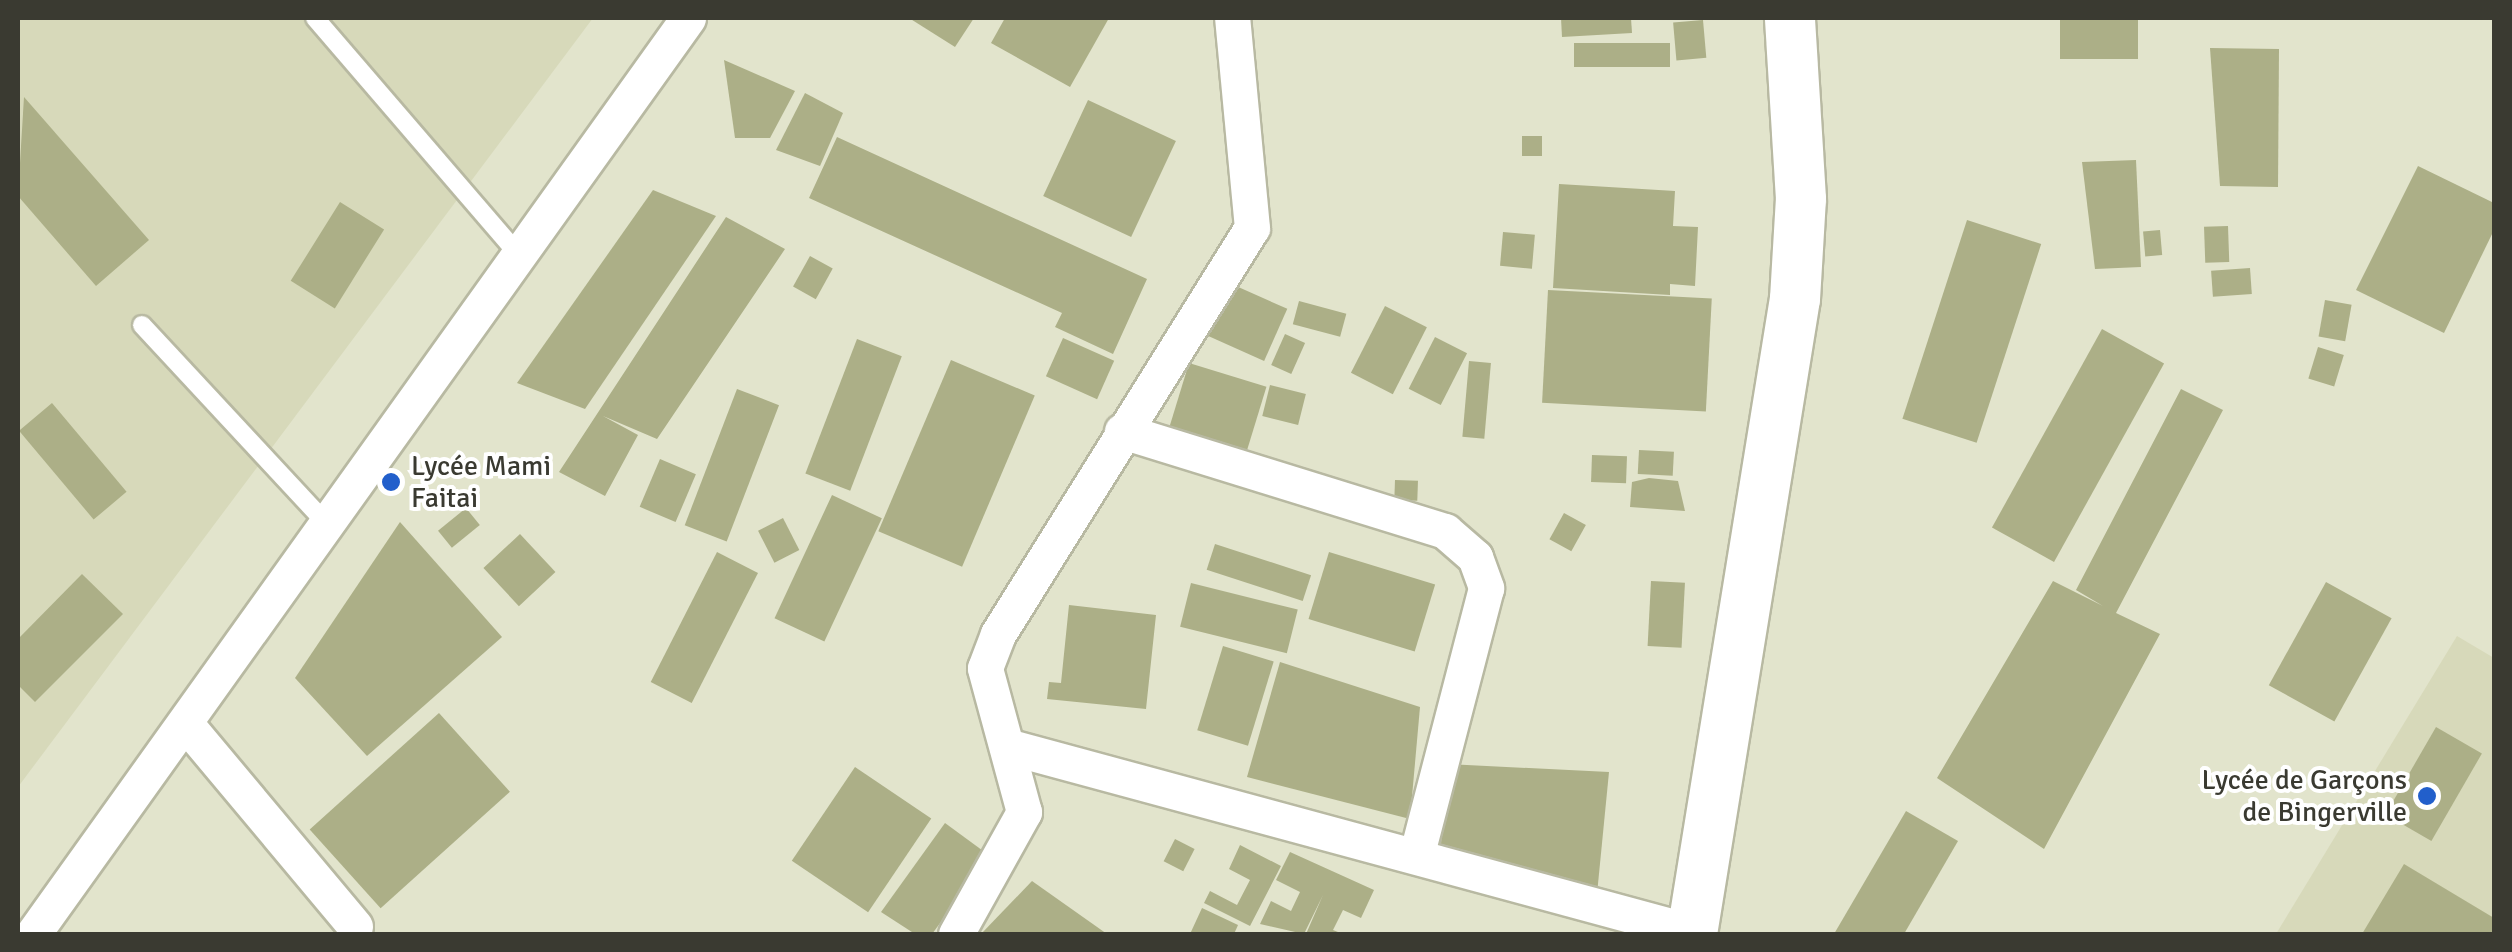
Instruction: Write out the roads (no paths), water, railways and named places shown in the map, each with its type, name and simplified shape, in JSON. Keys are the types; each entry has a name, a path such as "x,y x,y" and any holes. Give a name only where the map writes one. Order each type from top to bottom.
{"main road":[{"path":"1692,934 1795,298 1801,180 1790,18"}],"street":[{"path":"32,934 688,18"},
{"path":"956,934 1024,812 1010,747 985,668 1122,431 1252,228 1232,18"},
{"path":"1122,431 1445,532 1475,557 1486,588 1416,856"},
{"path":"185,722 355,926"},
{"path":"1010,747 1692,934"}],"lane":[{"path":"315,18 518,255"},
{"path":"142,325 327,524"}],"place":[{"name":"Lycée Mami Faitai","path":"391,482"},
{"name":"Lycée de Garçons de Bingerville","path":"2427,796"}]}
